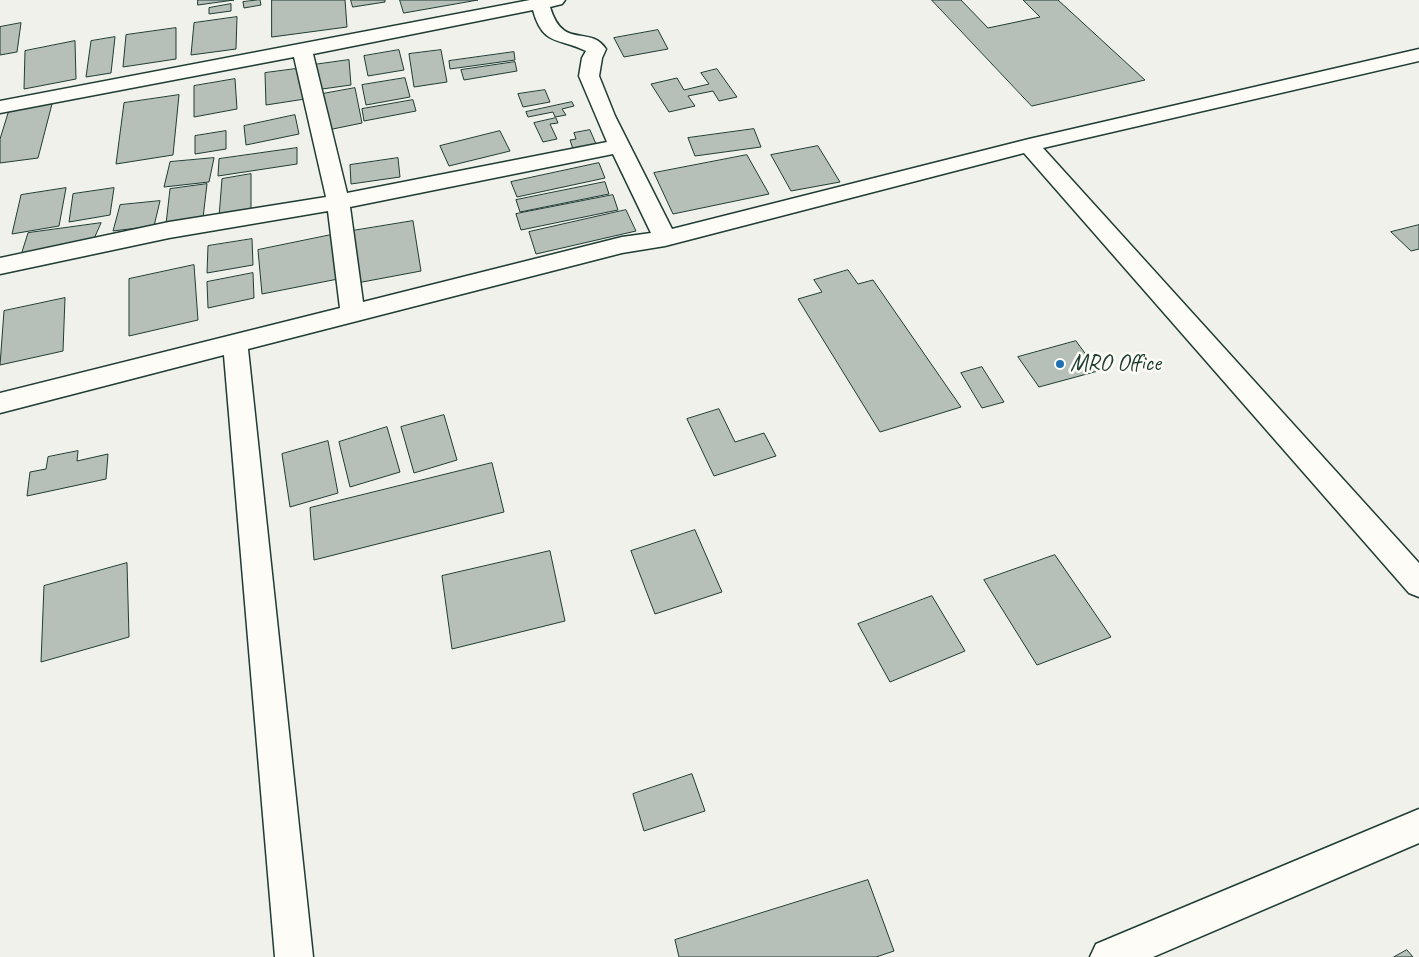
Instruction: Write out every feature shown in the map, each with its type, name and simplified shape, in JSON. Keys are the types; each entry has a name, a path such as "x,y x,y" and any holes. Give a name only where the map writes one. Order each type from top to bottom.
{"street":[{"path":"0,108 302,49 445,24 548,2 544,21 553,34 570,40 587,42 597,49 592,58 589,76 604,116 665,238"},
{"path":"302,49 338,202 353,313"},
{"path":"0,403 235,342 622,245 665,238 1029,145 1419,55"},
{"path":"1029,145 1419,584"},
{"path":"0,266 169,230 338,202 619,146"},
{"path":"235,342 294,957"},
{"path":"1109,957 1419,826"}],"building":[{"path":"198,0 234,0 198,5"},
{"path":"260,0 261,5 244,8 243,2"},
{"path":"272,0 345,0 347,27 272,37"},
{"path":"351,0 385,0 385,2 353,7"},
{"path":"400,0 478,0 404,13"},
{"path":"932,0 961,0 988,28 1040,17 1023,0 1058,0 1145,80 1032,106"},
{"path":"231,4 231,11 209,14 209,8"},
{"path":"237,17 236,49 191,55 194,23"},
{"path":"21,23 17,52 0,55 0,27"},
{"path":"176,28 176,59 123,67 126,35"},
{"path":"658,30 668,49 624,57 614,38"},
{"path":"115,37 111,73 86,77 91,41"},
{"path":"75,41 76,79 24,89 25,51"},
{"path":"399,50 404,70 368,76 364,56"},
{"path":"441,50 447,82 414,87 409,54"},
{"path":"514,52 515,60 450,69 449,61"},
{"path":"349,60 351,85 315,90 313,65"},
{"path":"515,62 517,71 464,80 461,70"},
{"path":"303,68 305,99 266,105 265,73"},
{"path":"717,69 737,97 719,101 713,91 688,96 695,106 669,112 651,84 677,78 684,90 709,84 701,73"},
{"path":"405,78 410,97 366,105 362,85"},
{"path":"235,79 237,109 194,117 194,86"},
{"path":"355,88 362,123 323,131 317,95"},
{"path":"545,90 550,102 523,107 518,94"},
{"path":"179,95 173,155 116,164 124,103"},
{"path":"413,100 416,111 364,121 362,109"},
{"path":"572,102 574,106 562,109 566,115 555,117 553,112 528,117 526,112"},
{"path":"52,104 38,158 0,163 0,139 9,110"},
{"path":"295,115 299,134 246,145 244,126"},
{"path":"556,118 558,123 550,124 557,139 543,142 534,123"},
{"path":"754,129 761,147 695,156 688,138"},
{"path":"590,130 596,144 573,149 570,140 576,139 574,133"},
{"path":"226,131 226,149 195,154 195,136"},
{"path":"500,131 510,151 449,166 440,146"},
{"path":"818,146 840,182 791,191 771,155"},
{"path":"297,148 297,164 218,176 219,159"},
{"path":"747,155 769,194 673,214 654,173"},
{"path":"214,158 209,182 164,187 170,162"},
{"path":"398,158 400,177 351,184 350,165"},
{"path":"599,163 605,178 517,197 511,182"},
{"path":"251,174 251,213 219,217 222,179"},
{"path":"605,182 609,194 520,212 516,200"},
{"path":"207,184 203,218 166,224 170,189"},
{"path":"66,188 59,226 12,234 21,195"},
{"path":"114,188 110,215 69,222 73,194"},
{"path":"613,195 618,210 521,230 516,214"},
{"path":"160,201 154,226 113,231 120,205"},
{"path":"626,210 636,231 536,254 529,232"},
{"path":"413,221 421,271 357,283 352,231"},
{"path":"101,223 93,241 21,255 28,233"},
{"path":"1419,225 1419,249 1411,251 1391,232"},
{"path":"331,235 338,279 262,294 258,250"},
{"path":"252,239 253,265 207,273 208,246"},
{"path":"194,265 198,320 129,336 129,279"},
{"path":"848,270 858,284 873,280 961,407 880,432 798,299 822,292 814,280"},
{"path":"253,273 254,298 208,308 207,282"},
{"path":"65,298 63,351 0,365 4,311"},
{"path":"1076,341 1098,371 1039,387 1018,357"},
{"path":"982,367 1004,402 982,408 961,373"},
{"path":"719,409 735,442 764,433 776,456 714,476 687,419"},
{"path":"444,415 457,460 414,473 401,427"},
{"path":"387,427 400,472 350,487 339,442"},
{"path":"328,441 338,493 290,507 282,454"},
{"path":"78,451 77,461 108,454 106,479 27,496 30,472 46,469 48,457"},
{"path":"492,463 504,512 314,560 310,508"},
{"path":"695,530 722,592 655,614 631,551"},
{"path":"550,551 565,621 452,649 442,576"},
{"path":"1055,555 1111,637 1037,665 984,580"},
{"path":"127,563 129,637 41,662 44,586"},
{"path":"932,596 965,651 890,682 858,624"},
{"path":"692,774 705,811 644,831 633,794"},
{"path":"868,880 894,951 876,957 679,957 675,940"},
{"path":"1407,950 1413,957 1394,957"}],"place":[{"name":"MRO Office","path":"1060,364"}]}
